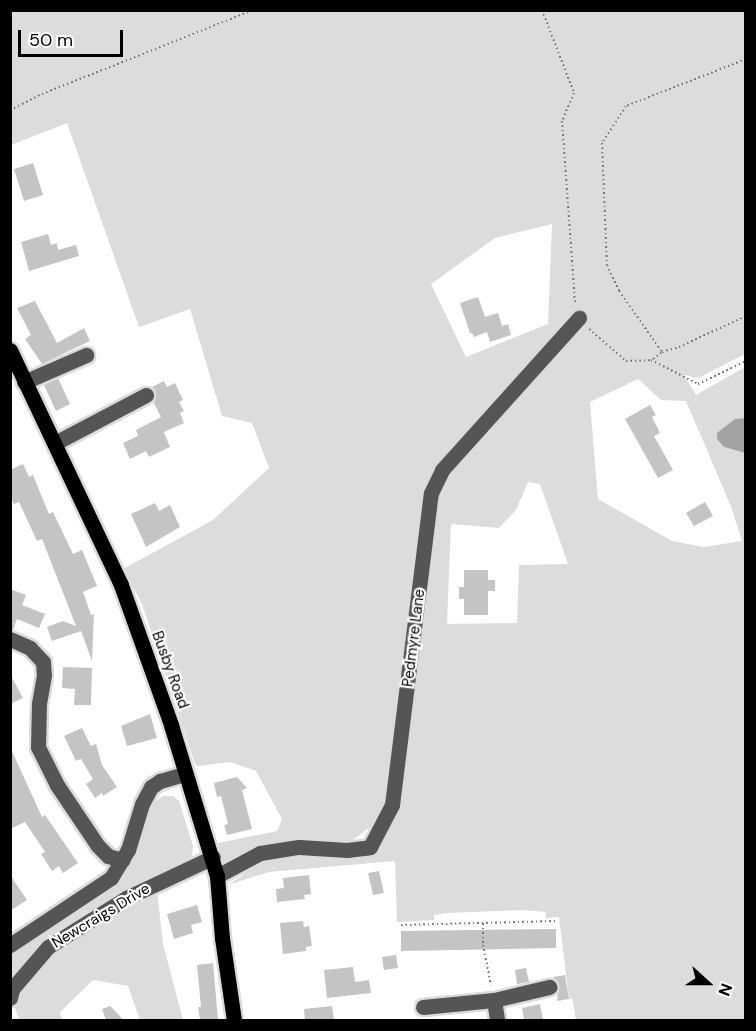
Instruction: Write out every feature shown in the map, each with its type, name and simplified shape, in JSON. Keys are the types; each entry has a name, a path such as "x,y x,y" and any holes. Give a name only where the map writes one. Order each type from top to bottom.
{"main road":[{"name":"Busby Road","path":"12,357 121,585 171,725 213,857 234,1020"}],"street":[{"name":"Pedmyre Lane","path":"217,876 260,853 299,848 347,850 370,847 392,805 431,493 442,470 579,318"},
{"path":"24,382 86,355"},
{"path":"55,443 146,395"},
{"path":"10,639 30,648 43,662 38,747 57,785 98,846 108,855 122,861"},
{"path":"10,945 111,878 122,861 142,804 151,787 160,781 185,774"},
{"name":"Newcraigs Drive","path":"10,998 12,989 48,947 126,898 213,857"},
{"path":"423,1007 494,1000 549,987"},
{"path":"494,1000 497,1020"}],"path":[{"path":"10,110 42,94 253,10"},
{"path":"542,10 574,93 562,121 574,299 579,318 603,344 626,361 651,360 698,384 746,361"},
{"path":"662,352 619,291 607,266 602,143 626,106 746,59"},
{"path":"651,360 662,352 679,347 746,316"},
{"path":"401,925 556,921"},
{"path":"483,922 483,945 494,1000"}],"shaded area":[{"path":"10,11 745,11 745,354 698,378 684,375 696,395 745,367 745,418 735,419 725,429 724,447 745,453 745,1020 576,1020 572,998 569,999 559,917 546,918 546,912 523,910 446,913 434,915 434,920 397,922 395,861 269,872 228,885 268,858 367,854 384,811 375,823 348,844 223,864 218,843 277,831 282,819 256,771 230,762 198,766 195,764 142,604 123,569 213,520 269,468 252,423 222,416 190,309 139,327 67,123 11,145","holes":["552,224 548,324 466,357 431,284 495,238","638,379 661,400 686,401 732,509 742,541 704,547 672,541 598,499 590,402","528,482 540,484 568,564 519,565 517,623 447,624 451,524 499,528 516,510"]},
{"path":"745,418 745,453 724,447 717,439 717,433 735,419"},
{"path":"163,796 173,796 179,801 193,846 192,856 130,888 45,938 11,980 11,955 121,874 133,856 152,804"},
{"path":"157,890 163,944 183,1020 140,1020 128,986 93,980 60,1012 62,1020 19,1020 15,1008 22,987 58,947 135,899"}],"building":[{"path":"33,163 43,195 24,201 14,169"},
{"path":"48,234 51,245 57,243 58,250 76,245 79,256 29,271 21,242"},
{"path":"478,297 485,317 498,313 502,326 508,324 511,335 490,342 487,332 474,337 470,333 460,303"},
{"path":"35,301 57,343 84,328 90,341 42,364 25,339 31,335 17,308"},
{"path":"58,378 70,404 56,411 44,385"},
{"path":"164,381 167,387 175,383 183,400 179,402 184,411 180,413 184,423 164,432 170,447 149,457 146,451 130,459 123,443 138,436 136,430 161,417 153,401 156,395 152,387"},
{"path":"650,405 656,415 652,417 660,433 654,436 673,470 658,478 625,419"},
{"path":"23,464 29,477 33,475 49,514 53,512 73,554 82,550 97,586 83,592 91,615 94,614 92,661 81,631 52,641 47,627 63,621 76,626 42,539 37,541 19,502 14,504 10,496 10,470"},
{"path":"705,502 713,516 694,526 686,513"},
{"path":"155,503 159,511 170,505 180,527 146,547 131,514"},
{"path":"464,570 488,570 488,580 495,580 495,591 488,591 488,615 464,615 464,599 459,599 459,587 464,587"},
{"path":"10,589 26,595 22,605 45,614 39,628 17,619 13,630 10,629"},
{"path":"63,667 92,668 91,705 74,705 75,689 62,688"},
{"path":"10,674 23,698 10,704"},
{"path":"150,714 157,738 127,746 121,726"},
{"path":"82,728 91,746 96,744 102,765 117,787 95,798 86,784 93,779 81,759 76,761 64,736"},
{"path":"10,747 42,817 45,815 78,863 63,873 59,866 52,871 41,854 45,852 25,822 10,829"},
{"path":"237,777 247,788 242,790 252,829 227,835 224,825 228,824 221,796 217,797 214,783"},
{"path":"379,871 384,893 373,895 368,873"},
{"path":"10,875 27,900 10,911"},
{"path":"309,875 311,894 304,895 305,899 277,902 276,889 284,888 283,878"},
{"path":"197,905 202,922 191,925 193,933 174,939 167,914"},
{"path":"303,921 304,927 309,926 312,946 306,947 306,951 283,954 280,923"},
{"path":"556,929 556,948 401,951 401,931"},
{"path":"396,955 398,968 384,970 382,957"},
{"path":"213,963 218,1020 200,1020 197,965"},
{"path":"353,967 355,982 369,980 371,993 327,998 324,970"},
{"path":"526,968 529,982 517,984 515,970"},
{"path":"565,975 569,999 557,1001 559,985 553,977"},
{"path":"540,1004 543,1020 524,1020 522,1008"},
{"path":"110,1006 123,1020 106,1020 102,1009"},
{"path":"332,1006 334,1020 305,1020 304,1009"}]}
